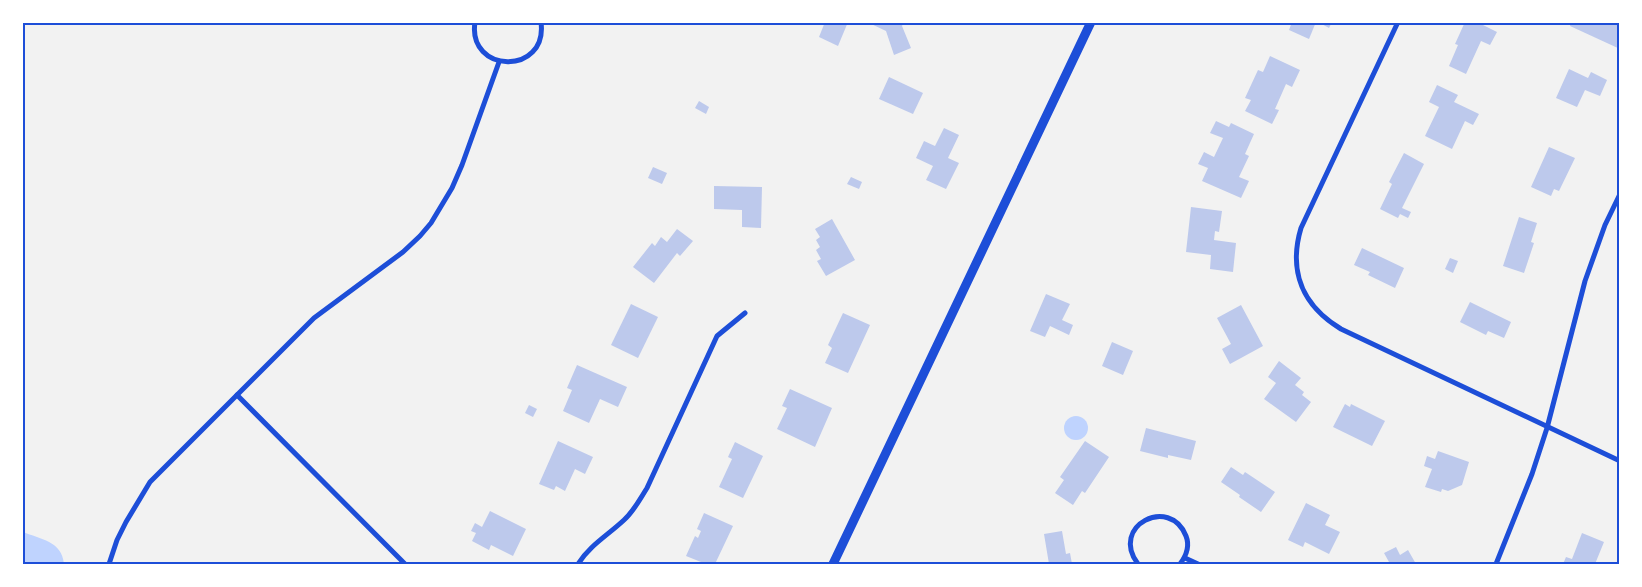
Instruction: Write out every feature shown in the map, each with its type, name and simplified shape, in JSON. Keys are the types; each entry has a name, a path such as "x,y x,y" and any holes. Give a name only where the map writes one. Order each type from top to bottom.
{"street":[{"path":"476,22 476,40 481,49 489,57 499,62 516,62 530,54 537,46 541,35 540,22"},
{"path":"833,564 1091,22"},
{"path":"1398,22 1301,228 1295,256 1298,276 1306,296 1319,313 1330,322 1547,428 1620,461"},
{"path":"109,564 117,540 126,522 150,482 314,318 396,258 420,236 431,222 452,188 462,165 499,62"},
{"path":"1496,564 1532,474 1547,428 1585,281 1605,224 1620,194"},
{"path":"578,564 593,546 624,520 637,505 647,488 717,336 745,313"},
{"path":"237,395 405,564"},
{"path":"1138,564 1133,558 1130,547 1131,537 1144,520 1154,517 1164,517 1174,521 1182,528 1187,537 1188,548 1185,558 1180,564"},
{"path":"1185,558 1198,564"}],"water":[{"path":"1076,416 1084,420 1088,428 1084,436 1076,440 1068,436 1064,428 1068,420"},
{"path":"23,532 43,539 55,546 62,556 64,564 23,564"}],"building":[{"path":"825,22 848,22 838,46 819,37"},
{"path":"867,22 904,22 902,26 911,48 894,55 886,31"},
{"path":"1292,22 1316,22 1309,39 1289,30"},
{"path":"1318,22 1332,22 1329,28"},
{"path":"1465,22 1477,22 1497,32 1490,45 1481,41 1466,74 1449,66 1458,45 1455,44"},
{"path":"1571,22 1620,22 1620,49 1570,26"},
{"path":"1270,56 1300,70 1292,87 1286,84 1275,109 1279,110 1272,124 1245,111 1251,100 1245,98 1258,70 1263,72"},
{"path":"1569,69 1588,78 1591,72 1607,80 1600,96 1585,90 1577,107 1556,98"},
{"path":"889,77 923,93 913,114 879,99"},
{"path":"1437,85 1458,95 1454,102 1479,114 1473,125 1465,121 1452,149 1425,136 1439,107 1429,102"},
{"path":"699,101 709,107 706,114 695,108"},
{"path":"1216,121 1229,127 1231,123 1254,134 1245,154 1249,156 1239,177 1249,181 1241,198 1202,181 1208,168 1198,164 1204,152 1214,157 1223,138 1210,133"},
{"path":"944,128 959,135 948,158 959,163 946,189 926,180 933,166 916,158 924,141 935,146"},
{"path":"1549,147 1575,158 1559,191 1554,189 1551,196 1531,187"},
{"path":"1404,153 1424,164 1402,208 1411,212 1408,218 1400,214 1398,218 1380,209 1392,184 1389,182"},
{"path":"653,167 667,173 662,184 648,178"},
{"path":"851,177 862,182 859,189 847,184"},
{"path":"714,186 762,187 761,228 742,227 742,210 714,209"},
{"path":"1191,207 1222,211 1219,232 1215,231 1214,240 1236,243 1233,272 1210,269 1211,255 1186,252"},
{"path":"1519,217 1537,223 1531,242 1534,243 1524,273 1503,266"},
{"path":"832,219 855,260 826,276 817,261 821,259 816,250 820,247 816,240 820,237 815,229"},
{"path":"677,229 693,241 680,256 677,253 654,283 633,267 652,243 655,246 661,237 667,242"},
{"path":"1362,248 1404,268 1395,288 1368,275 1370,272 1354,265"},
{"path":"1450,258 1458,261 1453,273 1445,269"},
{"path":"1046,294 1070,304 1062,320 1073,325 1069,335 1050,326 1045,337 1030,331"},
{"path":"1470,302 1511,322 1504,338 1488,331 1486,335 1460,322"},
{"path":"631,304 658,317 638,358 611,345"},
{"path":"1241,305 1263,346 1230,364 1222,349 1231,344 1217,318"},
{"path":"843,313 870,325 848,373 825,363 832,348 828,345"},
{"path":"1112,342 1133,351 1123,375 1102,366"},
{"path":"1279,361 1301,378 1295,385 1304,392 1302,395 1311,402 1296,422 1264,399 1276,383 1268,377"},
{"path":"577,365 627,387 618,407 600,399 589,423 563,411 572,390 567,388"},
{"path":"790,389 832,408 815,447 777,429 787,408 782,406"},
{"path":"1345,404 1350,407 1351,404 1385,421 1372,446 1333,427"},
{"path":"529,405 537,409 533,417 525,413"},
{"path":"1146,428 1196,441 1191,460 1168,455 1168,458 1140,451"},
{"path":"558,441 593,457 585,474 575,469 565,491 556,486 554,490 539,484"},
{"path":"1085,441 1109,457 1085,493 1082,491 1073,505 1055,493 1064,480 1060,477"},
{"path":"735,442 763,456 743,498 719,487 732,459 728,457"},
{"path":"1438,451 1469,462 1462,485 1448,491 1442,489 1441,492 1425,487 1432,469 1424,466 1427,456 1435,459"},
{"path":"1231,467 1243,475 1245,472 1275,492 1261,512 1221,482"},
{"path":"1306,503 1330,515 1325,525 1340,532 1329,554 1305,542 1303,547 1288,540"},
{"path":"490,511 526,529 513,556 491,545 489,550 472,541 476,533 471,531 475,523 482,527"},
{"path":"704,513 733,526 715,564 706,564 686,556 695,536 698,538 701,531 697,529"},
{"path":"1062,531 1066,554 1070,553 1072,564 1049,564 1044,534"},
{"path":"1582,533 1604,542 1595,564 1563,564 1566,557 1572,559"},
{"path":"1396,547 1400,555 1408,550 1416,564 1384,564 1389,562 1384,553"}]}
